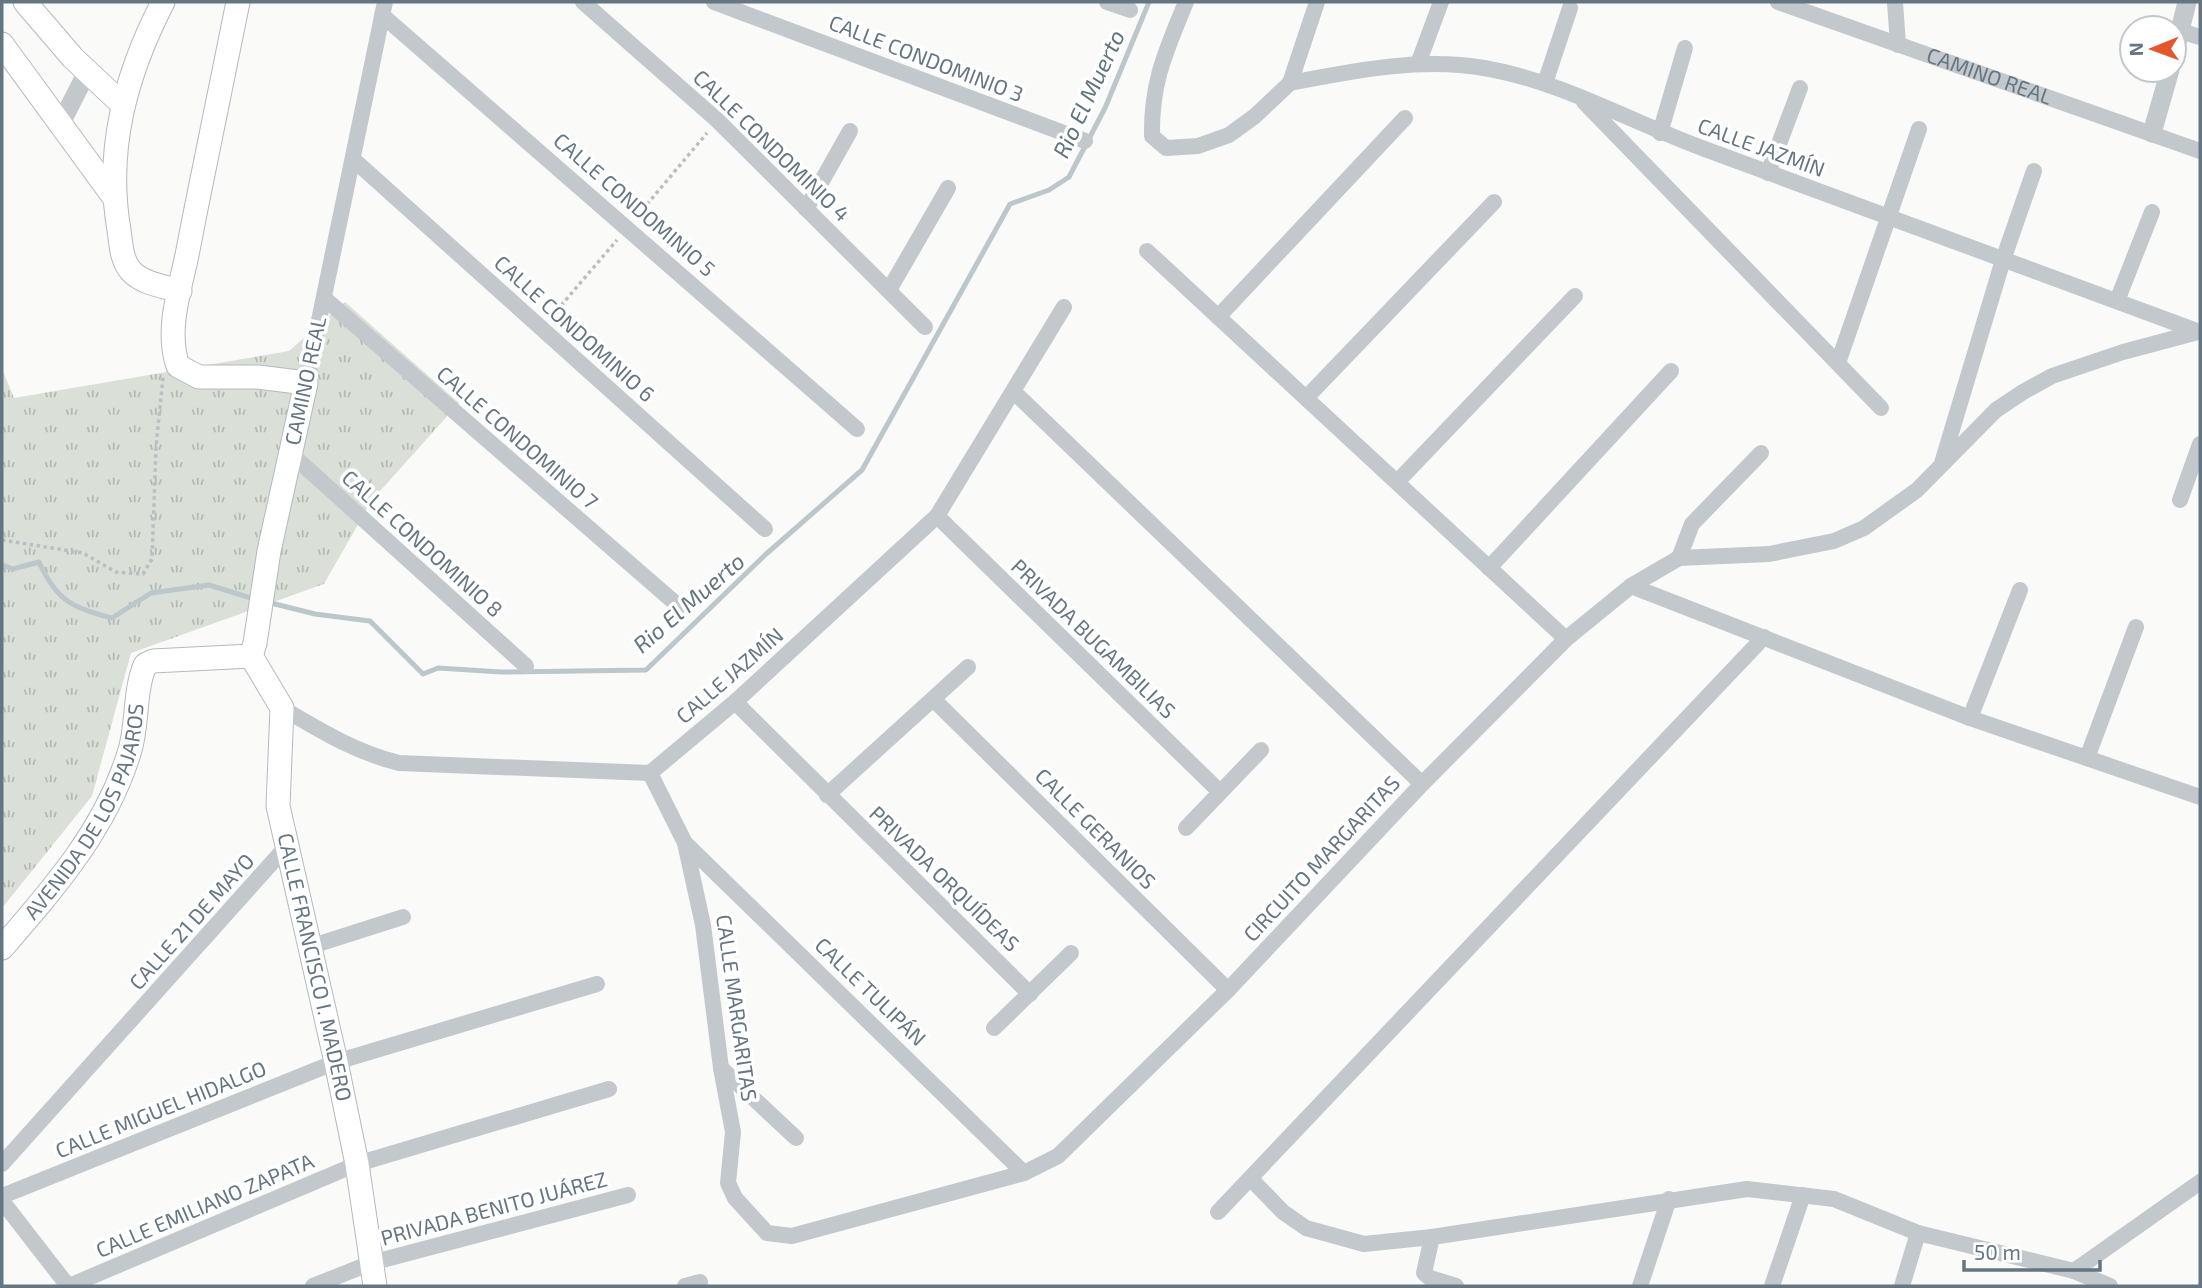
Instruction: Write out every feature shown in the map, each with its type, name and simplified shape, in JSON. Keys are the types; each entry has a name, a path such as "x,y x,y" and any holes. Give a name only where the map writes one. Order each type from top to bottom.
{"main road":[{"path":"25,2 87,72 122,104"},
{"path":"163,2 146,35 122,104 113,196 127,266 143,281 180,290"},
{"path":"238,2 180,290 172,349 178,366 199,377 258,377 306,383"},
{"path":"2,44 113,196"},
{"name":"CAMINO REAL","path":"253,649 269,551 306,383"},
{"path":"253,649 282,708"},
{"name":"AVENIDA DE LOS PAJAROS","path":"2,948 55,887 109,807 131,748 145,665 153,661 253,649"},
{"name":"CALLE FRANCISCO I. MADERO","path":"282,708 278,806 357,1164 375,1286"}],"street":[{"name":"CALLE CONDOMINIO 4","path":"583,2 718,120 925,327"},
{"name":"CALLE CONDOMINIO 3","path":"714,2 1085,141"},
{"path":"1107,2 1130,10"},
{"path":"1186,2 1156,74 1151,114 1152,136 1157,144 1166,148 1189,148 1229,135 1255,116 1290,83 1317,2"},
{"path":"1418,64 1441,2"},
{"path":"1895,2 1898,45"},
{"name":"CAMINO REAL","path":"1785,3 2200,151"},
{"name":"CAMINO REAL","path":"306,383 354,160 383,8"},
{"name":"CALLE CONDOMINIO 5","path":"383,8 858,429"},
{"path":"1545,83 1570,8"},
{"path":"1660,132 1685,48"},
{"name":"CALLE JAZMÍN","path":"1290,83 1357,70 1418,64 1483,68 1545,83 1660,132 2199,332"},
{"path":"60,125 87,72"},
{"path":"2152,133 2166,84"},
{"path":"1768,173 1800,88"},
{"path":"1578,96 1881,408"},
{"path":"1218,317 1405,118"},
{"path":"1838,363 1919,130"},
{"path":"806,208 850,131"},
{"name":"CALLE CONDOMINIO 6","path":"354,160 765,529"},
{"path":"1941,465 2003,260 2034,171"},
{"path":"889,290 948,188"},
{"path":"1306,398 1494,202"},
{"path":"2116,302 2152,212"},
{"path":"1147,251 1566,639"},
{"path":"1397,482 1576,296"},
{"name":"CALLE CONDOMINIO 7","path":"324,298 682,610"},
{"name":"CALLE JAZMÍN","path":"650,773 735,702 937,516 1063,307"},
{"path":"1422,784 1566,639 1631,586 1679,558 1769,554 1834,541 1889,512 1917,490 1996,410 2052,376 2123,352 2199,332"},
{"path":"1489,568 1671,371"},
{"name":"CIRCUITO MARGARITAS","path":"779,1237 792,1236 1024,1173 1058,1157 1228,990 1422,784 1014,392"},
{"path":"2180,500 2200,444"},
{"name":"CALLE CONDOMINIO 8","path":"290,453 526,666"},
{"path":"1679,558 1692,524 1761,453"},
{"name":"PRIVADA BUGAMBILIAS","path":"937,516 1220,792"},
{"path":"1631,586 1970,718 2200,797"},
{"path":"1970,718 2020,590"},
{"path":"2087,758 2136,627"},
{"path":"1218,1212 1764,637"},
{"path":"827,795 968,667"},
{"name":"CALLE GERANIOS","path":"933,699 1228,990"},
{"name":"PRIVADA ORQUÍDEAS","path":"735,702 1030,994"},
{"path":"282,708 348,746 399,763 650,773"},
{"path":"1186,828 1261,750"},
{"name":"CALLE MARGARITAS","path":"650,773 685,843 703,925 721,1068 733,1132 728,1184 735,1198 767,1233 779,1237"},
{"name":"CALLE TULIPÁN","path":"685,843 1024,1173"},
{"name":"CALLE 21 DE MAYO","path":"2,1164 286,848"},
{"path":"309,947 403,917"},
{"path":"994,1028 1071,953"},
{"name":"CALLE MIGUEL HIDALGO","path":"2,1199 336,1062 597,984"},
{"path":"721,1068 796,1138"},
{"name":"CALLE EMILIANO ZAPATA","path":"69,1286 357,1164 610,1089"},
{"path":"1251,1179 1283,1212 1306,1228 1364,1244 1432,1237 1747,1189 1803,1195 1834,1199 1918,1233 2074,1271 2110,1286"},
{"path":"2074,1271 2200,1182"},
{"name":"PRIVADA BENITO JUÁREZ","path":"313,1286 371,1263 628,1195"},
{"path":"1772,1286 1803,1195"},
{"path":"2,1199 69,1286"},
{"path":"1640,1286 1669,1199"},
{"path":"1902,1286 1918,1233"},
{"path":"1432,1237 1424,1273 1430,1278 1456,1286"}],"path":[{"path":"2,540 83,553 116,572 143,574 152,559 161,385 172,349"}],"green space":[{"path":"345,302 459,403 372,500 324,584 131,653 92,796 2,908 2,369 14,398 289,351"}],"waterway":[{"name":"Rio El Muerto","path":"267,602 315,614 370,621 423,674 438,668 501,672 646,670 765,555 862,470 1010,204 1049,190 1069,177 1105,108 1149,2"},
{"name":"Rio El Muerto","path":"2,565 13,569 39,562 59,594 76,606 112,618 151,593 209,585 254,599"}]}
